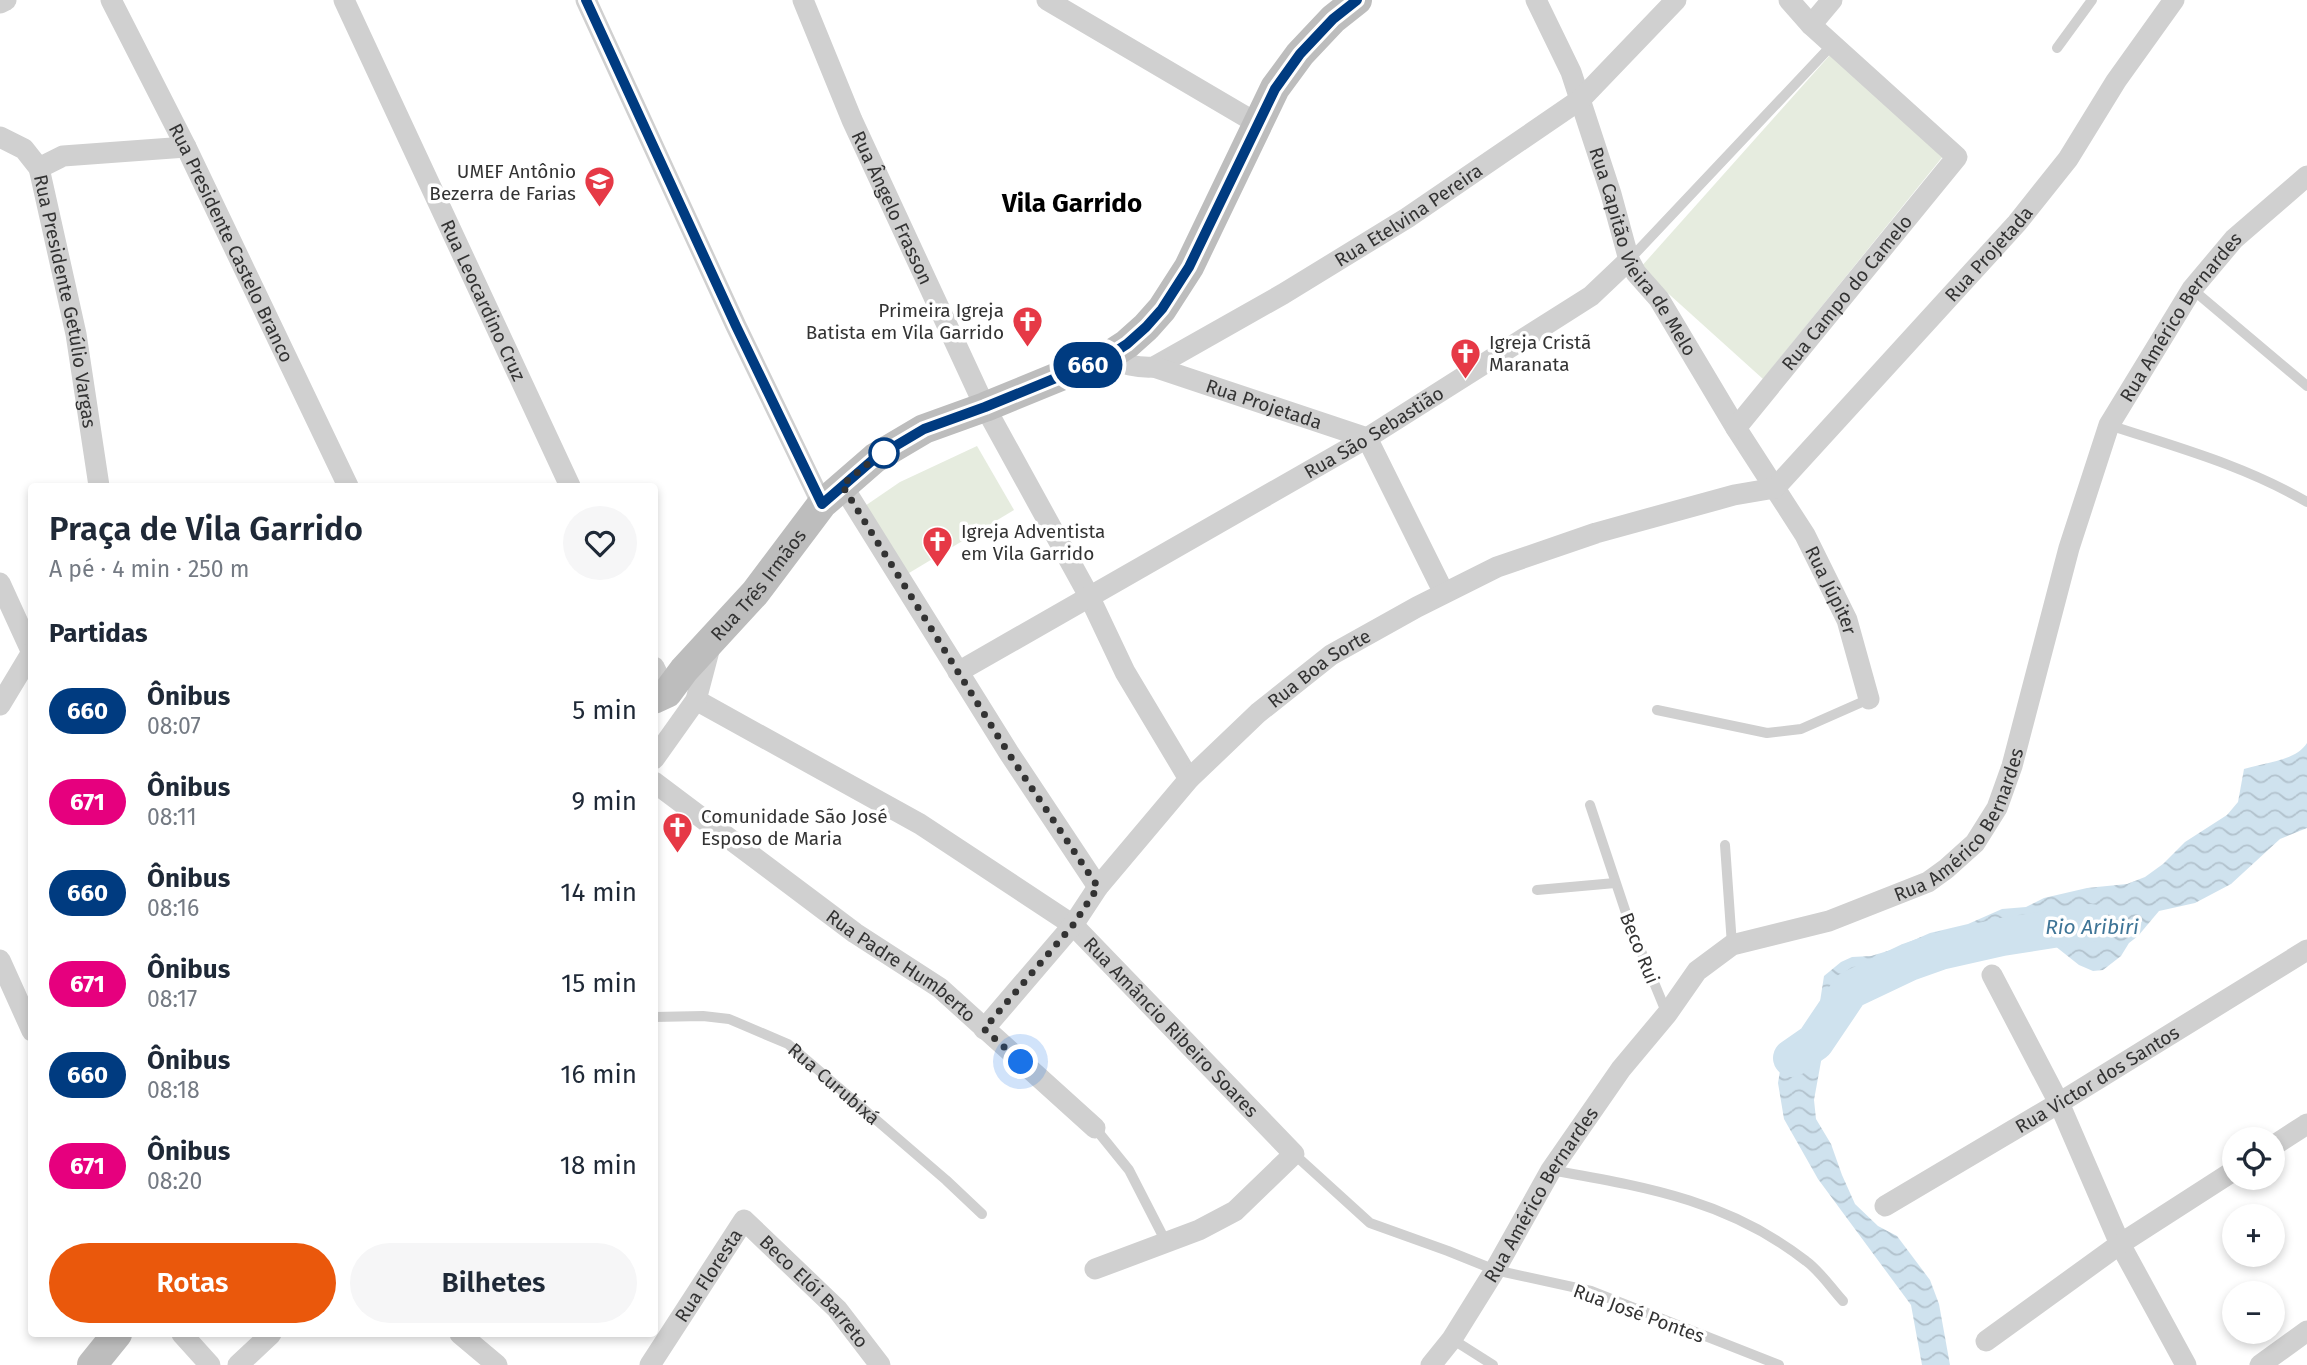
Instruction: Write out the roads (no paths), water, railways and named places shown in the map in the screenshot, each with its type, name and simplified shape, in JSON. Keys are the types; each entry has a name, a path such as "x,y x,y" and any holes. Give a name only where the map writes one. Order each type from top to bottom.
{"street":[{"path":"0,3 6,0"},
{"name":"Rua Presidente Castelo Branco","path":"111,0 186,147 347,483"},
{"name":"Rua Leocardino Cruz","path":"344,0 569,483"},
{"path":"586,0 730,313 832,495 958,671 1009,754 1098,887"},
{"name":"Rua Ângelo Frasson","path":"803,0 852,120 985,407 1089,596 1125,672 1189,779"},
{"path":"1047,0 1258,124"},
{"name":"Rua Três Irmãos","path":"659,687 712,639 755,593 832,495 875,458 924,429 1107,357 1127,344 1162,309 1189,267 1275,89 1328,10 1357,0"},
{"name":"Rua Capitão Vieira de Melo","path":"1536,0 1572,72 1629,260 1636,273 1659,299 1775,488"},
{"name":"Rua Etelvina Pereira","path":"1154,367 1283,294 1407,218 1581,99 1676,0"},
{"path":"1789,0 1832,45"},
{"path":"1811,25 1832,0"},
{"name":"Rua Projetada","path":"1775,488 2017,223 2068,159 2116,81 2174,0"},
{"name":"Rua Campo do Camelo","path":"1736,428 1957,157 1832,45"},
{"name":"Rua Presidente Getúlio Vargas","path":"0,137 24,149 39,168 76,334 99,483"},
{"path":"39,168 63,156 186,147"},
{"name":"Rua Américo Bernardes","path":"1431,1365 1452,1339 1495,1270 1551,1170 1621,1069 1667,1014 1697,971 1732,945 1829,921 1927,882 1975,844 1997,808 2012,766 2069,548 2109,425 2192,289 2234,239 2306,179"},
{"name":"Rua São Sebastião","path":"958,671 1367,438 1591,296 1629,260"},
{"path":"1107,357 1124,365 1154,367"},
{"name":"Rua Projetada","path":"1154,367 1367,438"},
{"path":"1367,438 1444,593"},
{"name":"Rua Boa Sorte","path":"984,1029 1073,925 1098,887 1189,779 1258,713 1331,655 1497,567 1596,533 1734,495 1775,488"},
{"name":"Rua Júpiter","path":"1775,488 1805,535 1847,620 1869,699"},
{"path":"0,583 28,645"},
{"path":"658,753 696,700 712,639"},
{"path":"0,705 28,657"},
{"name":"Rua Amâncio Ribeiro Soares","path":"696,700 920,824 1073,925 1294,1154"},
{"name":"Rua Padre Humberto","path":"658,785 855,933 940,988 1096,1128"},
{"name":"Rua Victor dos Santos","path":"1885,1206 2059,1103 2307,950"},
{"path":"0,960 28,1022"},
{"path":"1992,975 2059,1103 2120,1244 2186,1365"},
{"path":"2285,1138 2307,1124"},
{"path":"1095,1269 1167,1244 1235,1211 1294,1154"},
{"path":"1986,1341 2120,1244 2222,1178"},
{"name":"Beco Elói Barreto","path":"744,1220 837,1309 871,1361"},
{"name":"Rua Floresta","path":"650,1365 744,1220"},
{"path":"2260,1365 2307,1331"},
{"path":"92,1365 115,1337"},
{"path":"185,1337 210,1365"},
{"path":"238,1365 268,1337"},
{"path":"464,1337 497,1365"}],"lane":[{"path":"2057,48 2092,0"},
{"name":"Rua São Sebastião","path":"1629,260 1832,45"},
{"path":"2192,289 2307,386"},
{"path":"2109,425 2255,474 2307,502"},
{"path":"1657,710 1767,733 1801,729 1869,699"},
{"name":"Beco Rui","path":"1590,805 1615,883 1667,1014"},
{"path":"1725,845 1732,945"},
{"path":"1537,890 1615,883"},
{"name":"Rua Curubixá","path":"658,1017 729,1019 788,1044 926,1162 982,1214"},
{"name":"Rua Padre Humberto","path":"1096,1128 1129,1170 1167,1244"},
{"name":"Rua Amâncio Ribeiro Soares","path":"1294,1154 1370,1223 1495,1270"},
{"path":"1551,1170 1701,1202 1761,1230 1809,1262 1843,1300"},
{"name":"Rua José Pontes","path":"1495,1270 1591,1291 1779,1365"},
{"path":"1452,1339 1493,1365"}],"water":[{"name":"Rio Aribiri","path":"2307,743 2307,828 2280,839 2231,884 2195,903 2159,911 2129,943 2121,956 2103,970 2093,971 2079,965 2045,940 2040,929 2024,925 1947,951 1900,960 1851,980 1839,991 1830,1012 1814,1100 1816,1119 1831,1144 1855,1204 1878,1226 1897,1236 1930,1280 1939,1304 1950,1365 1922,1365 1911,1305 1818,1179 1784,1119 1778,1083 1782,1059 1788,1048 1804,1036 1819,1008 1824,976 1852,957 1871,956 1891,950 1930,933 1968,924 2002,909 2026,907 2044,898 2087,888 2127,884 2145,877 2185,842 2227,815 2238,802 2244,769 2287,758"}],"waterway":[{"name":"Rio Aribiri","path":"1792,1058 1815,1042 1850,990 1909,962 1940,951 2002,937 2091,923"}],"place":[{"name":"UMEF Antônio Bezerra de Farias","path":"599,209"},
{"name":"Primeira Igreja Batista em Vila Garrido","path":"1027,348"},
{"name":"Igreja Cristã Maranata","path":"1466,380"},
{"name":"Igreja Adventista em Vila Garrido","path":"938,569"},
{"name":"Comunidade São José Esposo de Maria","path":"678,854"}],"district":[{"name":"Vila Garrido","path":"1072,203"}]}
